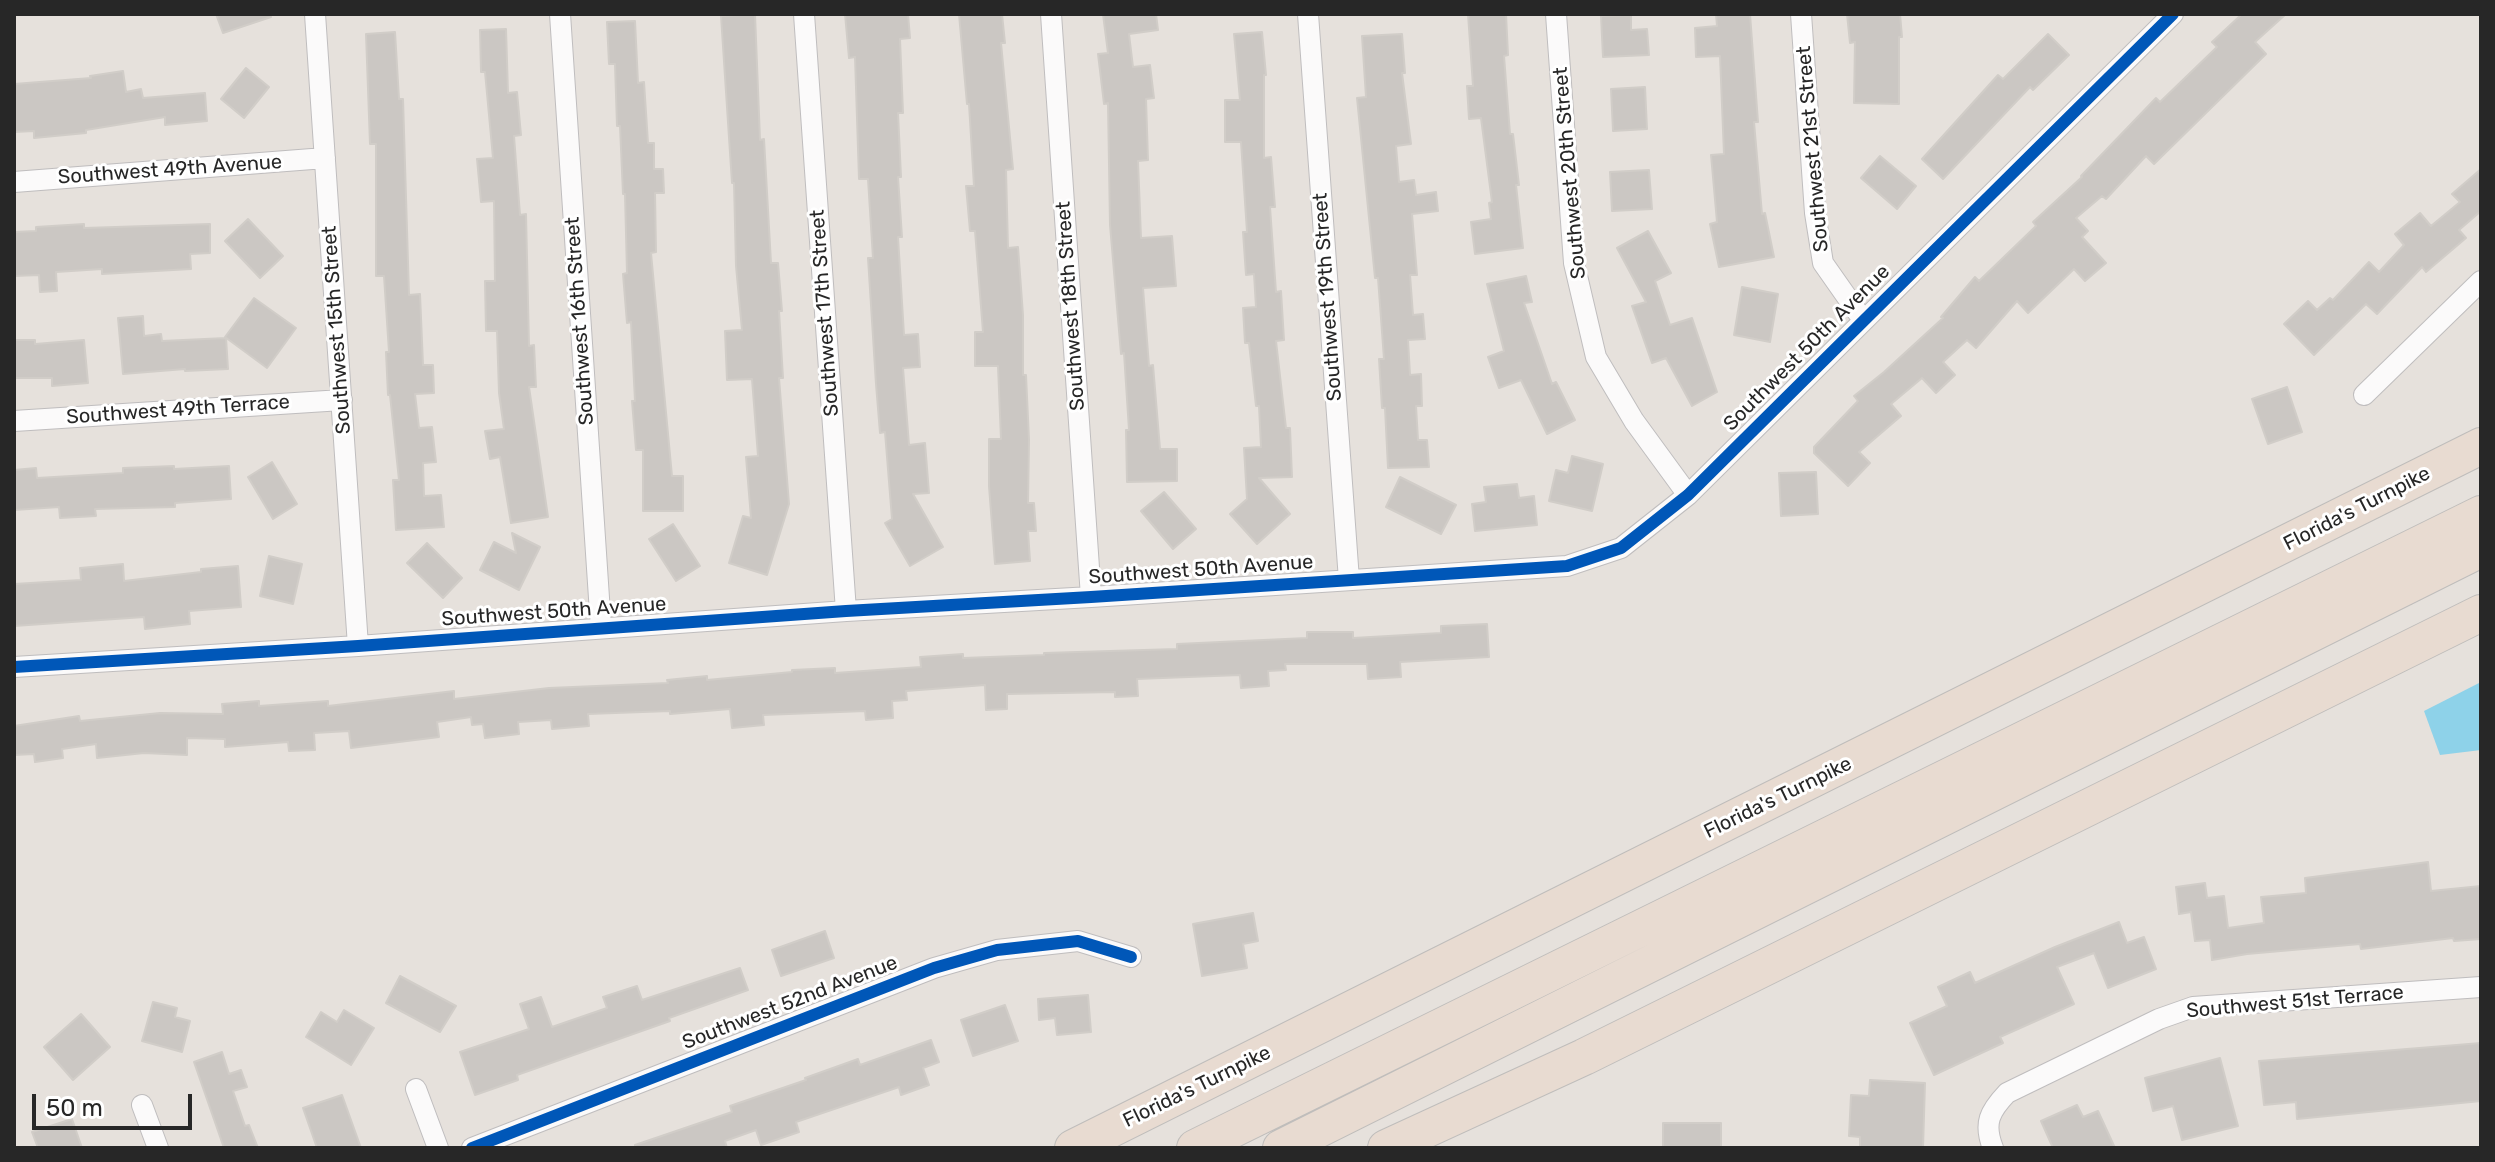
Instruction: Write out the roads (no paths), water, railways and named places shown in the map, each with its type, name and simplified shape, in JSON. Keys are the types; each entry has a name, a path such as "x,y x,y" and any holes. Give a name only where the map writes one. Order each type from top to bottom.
{"highway":[{"name":"Florida's Turnpike","path":"1073,1148 2481,446"},
{"path":"1195,1148 2481,514"},
{"path":"1281,1148 2481,549"},
{"path":"1386,1148 1584,1057 2481,613"}],"street":[{"name":"Southwest 15th Street","path":"315,14 358,646"},
{"name":"Southwest 16th Street","path":"560,14 601,628"},
{"name":"Southwest 17th Street","path":"804,14 846,611"},
{"name":"Southwest 18th Street","path":"1051,14 1091,597"},
{"name":"Southwest 19th Street","path":"1308,14 1349,580"},
{"name":"Southwest 20th Street","path":"1556,14 1574,263 1596,357 1634,421 1688,495"},
{"name":"Southwest 21st Street","path":"1801,14 1815,213 1823,263 1863,320"},
{"name":"Southwest 50th Avenue","path":"14,667 1567,566 1621,548 1688,495 2173,14"},
{"name":"Southwest 49th Avenue","path":"14,182 325,158"},
{"path":"2364,395 2481,281"},
{"name":"Southwest 49th Terrace","path":"14,421 342,400"},
{"name":"Southwest 52nd Avenue","path":"472,1148 934,968 997,950 1078,941 1131,957"},
{"name":"Southwest 51st Terrace","path":"1993,1148 1989,1137 1990,1111 2007,1093 2159,1019 2193,1007 2481,987"},
{"path":"416,1089 438,1148"},
{"path":"142,1105 158,1148"}],"water":[{"path":"2481,682 2481,750 2440,755 2424,711"}]}
